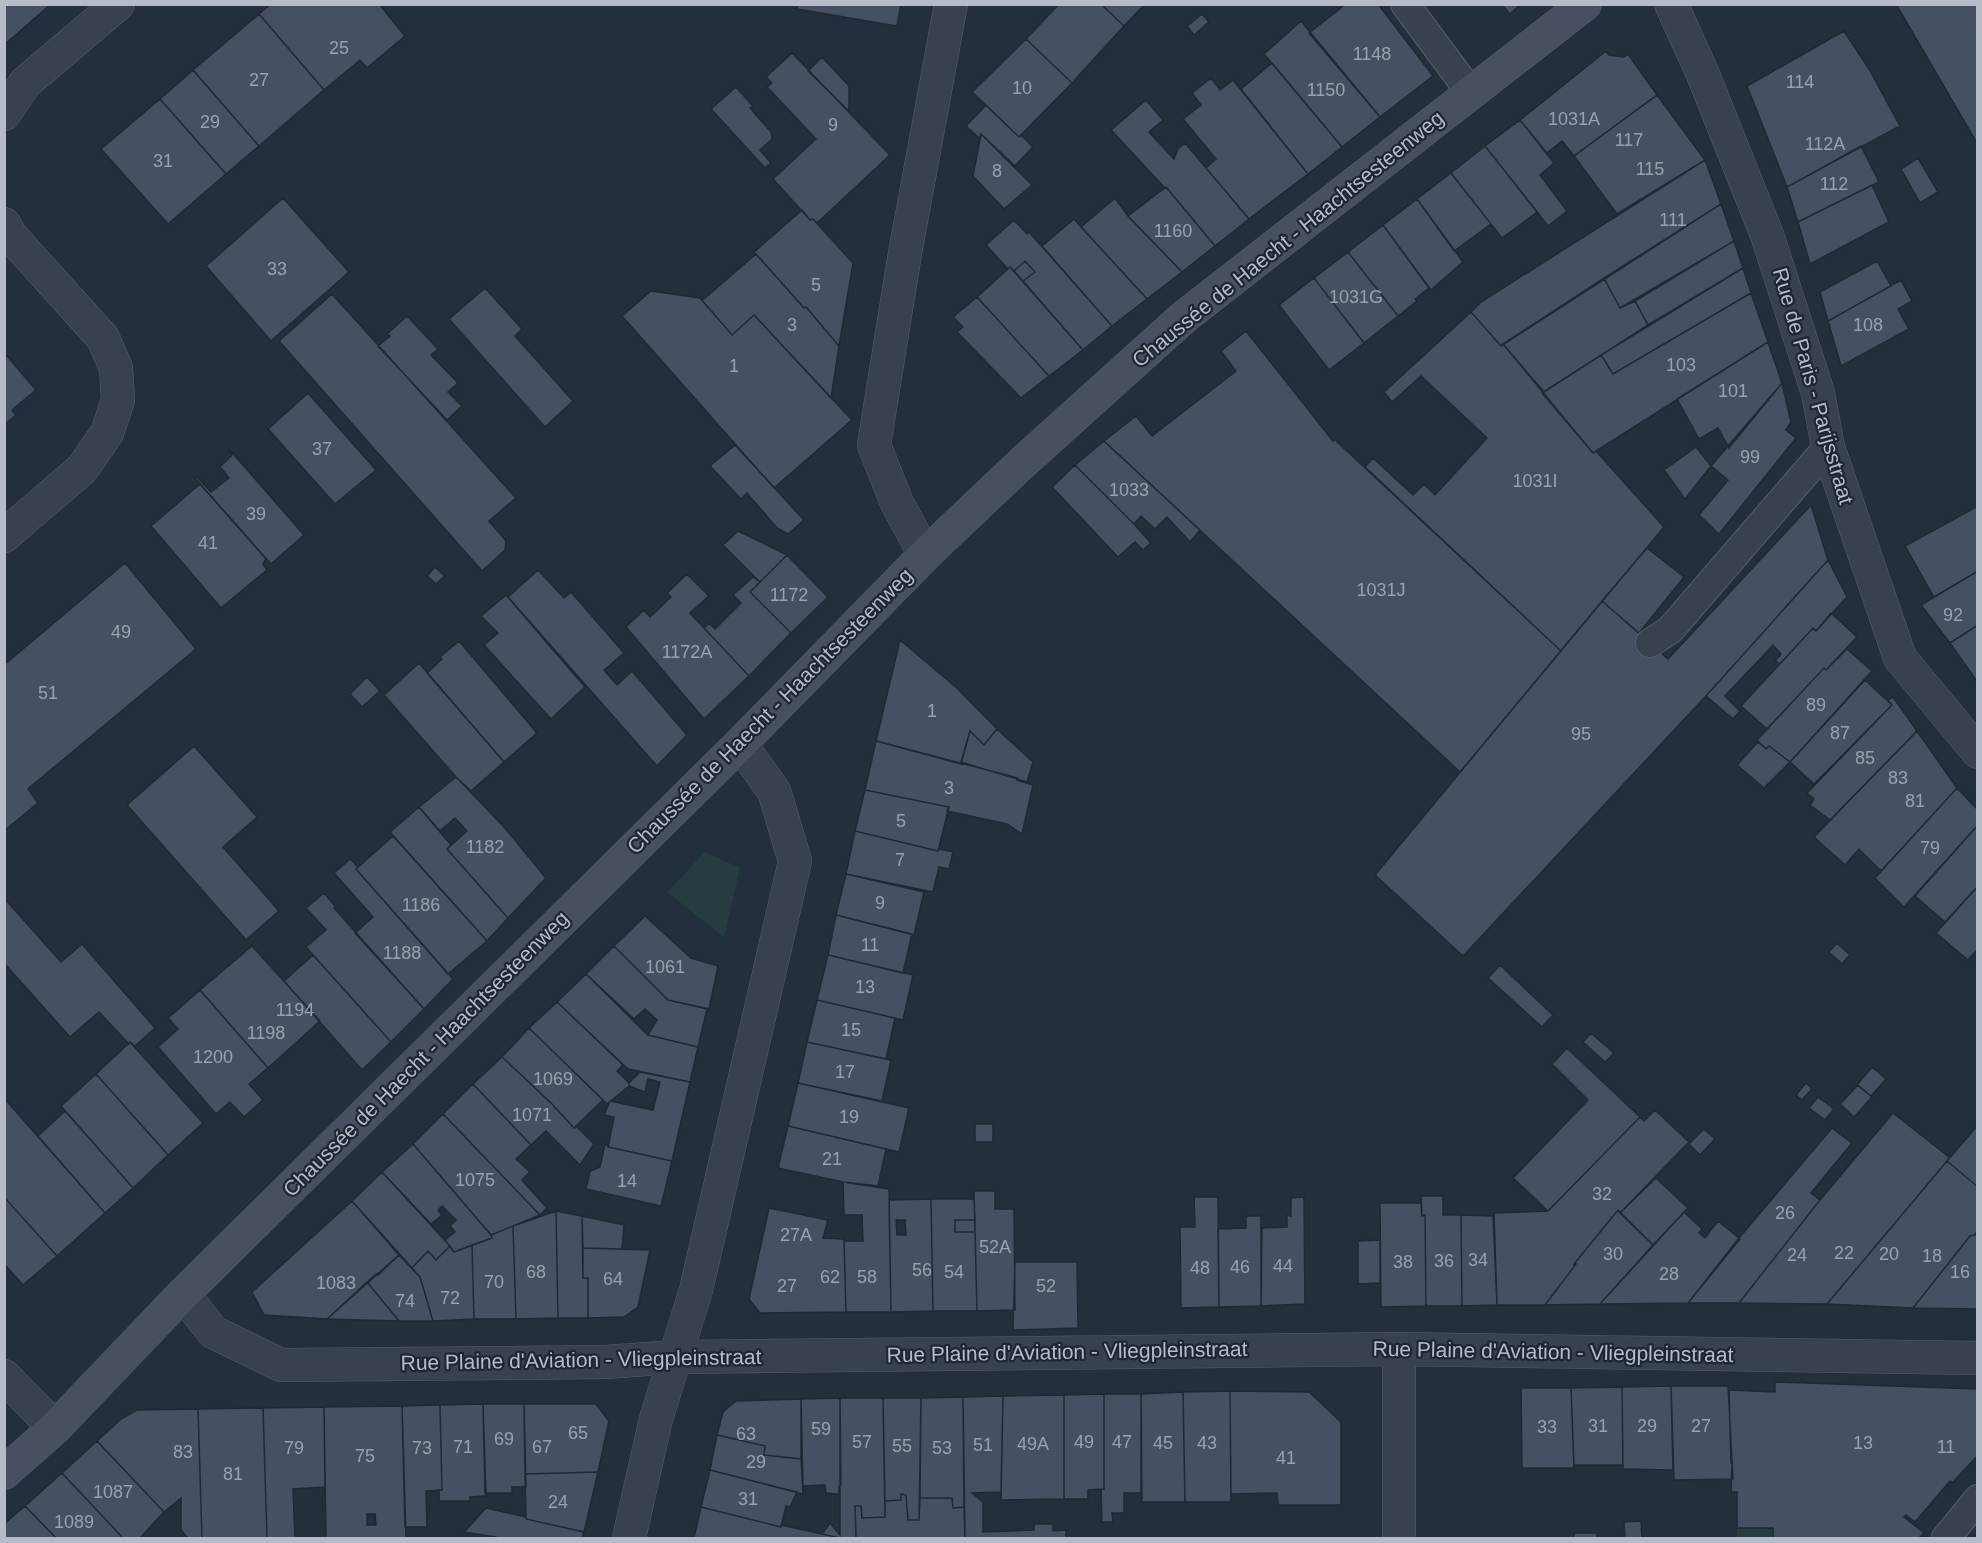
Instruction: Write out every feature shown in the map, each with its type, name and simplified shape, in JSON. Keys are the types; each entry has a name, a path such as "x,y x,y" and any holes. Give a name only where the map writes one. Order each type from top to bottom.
{"street":[{"path":"4,114 25,83 118,4"},
{"path":"925,555 897,503 874,445 904,252 951,4"},
{"name":"Chaussée de Haecht - Haachtsesteenweg","path":"4,1473 55,1428 183,1294 740,744 925,555 1022,463 1184,317 1585,4"},
{"name":"Rue de Paris - Parijsstraat","path":"1671,4 1702,72 1767,235 1818,393 1828,447 1900,658 1977,752"},
{"path":"4,224 10,235 103,338 116,368 118,400 107,433 82,469 4,536"},
{"path":"629,1539 656,1419 696,1290 795,861 774,791 740,744"},
{"name":"Rue Plaine d'Aviation - Vliegpleinstraat","path":"183,1294 213,1332 281,1365 606,1362 674,1357 1399,1349 1977,1358"},
{"path":"1399,1349 1399,1539"},
{"path":"4,1376 55,1428"}],"lane":[{"path":"1405,4 1471,93"},
{"path":"1650,643 1670,630 1828,447"},
{"path":"1946,1539 1977,1499"}],"green space":[{"path":"705,852 740,868 724,937 667,892"},
{"path":"1737,1528 1773,1528 1773,1538 1737,1538"}],"building":[{"path":"4,4 51,4 4,45"},
{"path":"271,4 379,4 405,36 367,68 360,60 324,90 259,14"},
{"path":"798,4 901,4 897,26 797,9"},
{"path":"1059,4 1101,4 1124,26 1072,83 1026,39"},
{"path":"1101,4 1143,4 1144,5 1124,26"},
{"path":"1346,4 1378,4 1433,76 1380,117 1309,33"},
{"path":"1521,4 1510,14 1503,6"},
{"path":"1896,4 1978,5 1978,145"},
{"path":"259,14 324,90 259,146 193,70"},
{"path":"1202,14 1209,22 1194,35 1187,26"},
{"path":"1301,21 1380,117 1342,147 1264,54"},
{"path":"1844,31 1869,69 1900,126 1787,187 1747,86"},
{"path":"1026,39 1072,83 1019,137 972,92"},
{"path":"1606,51 1609,55 1624,57 1628,54 1657,95 1574,156 1562,141 1547,153 1520,120"},
{"path":"792,53 890,155 817,223 813,219 810,220 773,179 816,139 767,87 772,83 766,77"},
{"path":"822,57 849,86 849,111 808,71"},
{"path":"1272,63 1342,147 1308,174 1241,89"},
{"path":"193,70 259,146 226,174 160,99"},
{"path":"1211,78 1220,90 1233,80 1308,174 1249,219 1206,168 1216,159 1183,119 1201,105 1192,93"},
{"path":"736,87 753,106 750,108 771,132 772,139 760,150 771,163 765,168 711,109"},
{"path":"1657,95 1705,160 1617,214 1574,156"},
{"path":"160,99 226,174 168,224 101,149"},
{"path":"1146,100 1163,120 1149,132 1174,159 1178,149 1185,143 1249,219 1215,246 1166,187 1111,130"},
{"path":"986,105 1019,137 1021,135 1033,147 1015,166 981,134 979,138 966,126"},
{"path":"1520,120 1554,163 1540,175 1567,211 1548,226 1485,146"},
{"path":"981,134 1032,185 1004,209 973,176"},
{"path":"1485,146 1539,214 1536,213 1502,238 1451,173"},
{"path":"1861,146 1879,182 1798,222 1787,187"},
{"path":"1918,158 1938,192 1920,203 1901,169"},
{"path":"1705,160 1721,204 1501,346 1471,312 1481,302"},
{"path":"1451,173 1491,224 1454,251 1417,199"},
{"path":"1872,185 1889,222 1810,264 1798,222"},
{"path":"1166,187 1215,246 1182,272 1128,216"},
{"path":"283,198 349,272 271,341 206,266"},
{"path":"1115,198 1128,216 1182,272 1147,299 1081,227"},
{"path":"1417,199 1463,262 1431,290 1383,225"},
{"path":"1721,204 1734,241 1620,308 1604,278"},
{"path":"802,210 853,263 839,346 754,252"},
{"path":"1074,219 1147,299 1112,326 1042,246"},
{"path":"1014,220 1027,234 1029,232 1112,326 1083,350 1023,281 1035,272 1025,261 1014,271 1010,267 1008,269 986,245"},
{"path":"1383,225 1429,288 1398,316 1348,252"},
{"path":"1734,241 1743,268 1648,325 1635,301"},
{"path":"1348,252 1398,316 1364,343 1314,278"},
{"path":"756,254 839,346 831,398 754,315 732,335 700,298 704,299"},
{"path":"1025,261 1035,272 1023,281 1014,271"},
{"path":"1877,261 1891,286 1828,321 1820,292"},
{"path":"1010,267 1083,350 1049,376 977,297"},
{"path":"1743,268 1751,293 1613,374 1601,355"},
{"path":"1314,278 1364,343 1329,370 1279,305"},
{"path":"1604,278 1620,308 1635,301 1648,325 1544,392 1503,344"},
{"path":"1901,280 1912,301 1898,309 1909,329 1841,366 1828,321"},
{"path":"485,288 522,329 515,336 573,401 545,427 449,319"},
{"path":"651,291 700,298 732,335 754,315 852,420 774,488 622,316"},
{"path":"1751,293 1768,342 1593,453 1542,393 1601,355 1613,374"},
{"path":"332,294 516,498 489,521 506,541 505,550 482,571 279,341"},
{"path":"977,297 1049,376 1021,398 957,332 963,327 953,317"},
{"path":"1471,312 1501,346 1503,344 1593,453 1596,451 1664,527 1561,651 1365,467 1373,458 1413,495 1424,484 1435,495 1487,438 1421,376 1392,402 1384,392"},
{"path":"407,316 438,349 431,355 458,383 448,392 462,406 447,420 378,346 390,336 387,334"},
{"path":"1246,331 1333,441 1334,439 1561,651 1460,772 1104,441 1136,416 1152,436 1236,371 1221,351"},
{"path":"1768,342 1782,383 1729,448 1718,428 1699,439 1677,399"},
{"path":"7,356 36,390 12,410 16,415 4,425 4,358"},
{"path":"1782,383 1791,422 1786,430 1796,438 1719,534 1699,515 1728,480 1711,466"},
{"path":"308,393 376,470 335,504 268,429"},
{"path":"1104,441 1200,530 1190,542 1167,517 1155,529 1141,516 1134,524 1075,465"},
{"path":"735,445 804,520 788,534 777,528 747,493 741,499 710,466"},
{"path":"1696,447 1711,466 1685,499 1664,470"},
{"path":"229,449 304,535 271,564 195,478 197,477 211,492 229,478 220,467 232,455"},
{"path":"1075,465 1151,543 1143,550 1135,542 1118,557 1052,487"},
{"path":"200,484 266,559 263,564 267,570 221,608 151,526"},
{"path":"1811,505 1828,560 1706,696 1463,956 1375,875 1602,601 1668,659"},
{"path":"1978,506 1978,571 1934,597 1905,546"},
{"path":"738,531 787,555 760,582 723,545"},
{"path":"1647,548 1684,577 1639,633 1602,601"},
{"path":"787,555 828,597 791,633 750,592"},
{"path":"1828,560 1847,597 1816,631 1813,628 1780,664 1775,661 1781,654 1773,645 1725,696 1740,711 1733,719 1706,696"},
{"path":"125,563 196,649 28,789 38,803 4,831 4,665"},
{"path":"435,567 445,576 436,584 427,576"},
{"path":"538,570 564,598 571,592 624,653 604,670 617,685 632,671 687,735 657,766 508,597"},
{"path":"1978,571 1978,625 1950,643 1921,605"},
{"path":"687,574 709,596 690,613 749,676 704,719 626,627 644,610 650,617 671,597 667,593"},
{"path":"753,577 760,582 750,592 791,633 749,676 704,628 709,623 715,629 741,603 733,595"},
{"path":"506,595 585,687 551,719 484,645 498,633 481,616"},
{"path":"1831,613 1857,637 1826,670 1824,668 1767,729 1741,706 1813,628 1816,631"},
{"path":"1978,625 1978,683 1950,643"},
{"path":"900,640 957,688 997,729 984,745 970,731 961,764 876,741"},
{"path":"459,641 537,733 504,762 427,673 442,659 440,657"},
{"path":"1847,649 1872,671 1790,762 1769,746 1766,749 1757,740 1824,668 1826,670"},
{"path":"419,663 504,762 471,791 384,695"},
{"path":"367,677 380,691 362,707 350,694"},
{"path":"1865,680 1892,705 1814,784 1790,762"},
{"path":"1893,697 1917,731 1830,820 1810,805 1814,799 1807,793 1892,705 1888,700"},
{"path":"997,729 1033,762 1027,782 961,762 970,731 984,745"},
{"path":"1917,731 1957,788 1881,871 1859,849 1845,865 1814,837"},
{"path":"876,741 1018,778 1017,780 1033,785 1022,834 1007,824 947,811 949,807 865,790"},
{"path":"1758,742 1766,749 1769,746 1790,762 1764,788 1737,765"},
{"path":"194,746 257,817 223,847 279,911 246,940 127,805"},
{"path":"456,777 504,827 546,878 508,918 447,849 467,831 455,818 440,831 419,807"},
{"path":"1957,788 1978,810 1978,825 1904,907 1875,878"},
{"path":"865,790 949,807 938,851 855,831"},
{"path":"419,807 451,845 447,849 508,918 487,941 390,832"},
{"path":"1978,825 1978,886 1945,922 1915,896"},
{"path":"855,831 938,851 939,849 953,852 949,869 939,867 933,892 846,874"},
{"path":"393,836 487,941 448,974 356,869"},
{"path":"350,859 358,867 356,869 453,979 424,1009 355,933 373,917 334,873"},
{"path":"846,874 924,892 914,935 836,915"},
{"path":"1978,886 1978,949 1968,960 1936,933"},
{"path":"324,893 335,906 334,908 424,1009 391,1042 306,947 326,930 306,908"},
{"path":"4,898 61,962 82,944 155,1028 135,1046 130,1042 129,1044 99,1012 70,1037 4,963"},
{"path":"836,915 912,934 903,973 828,955"},
{"path":"645,916 691,958 718,966 709,1009 668,1000 614,946"},
{"path":"1837,943 1850,955 1842,964 1829,952"},
{"path":"252,946 320,1021 268,1068 200,990"},
{"path":"614,946 668,1000 707,1009 698,1047 648,1035 657,1020 645,1009 634,1019 586,974"},
{"path":"313,955 391,1042 362,1070 284,981"},
{"path":"828,955 913,975 903,1020 817,1000"},
{"path":"1500,965 1553,1015 1542,1027 1488,978"},
{"path":"586,974 648,1035 698,1047 690,1082 628,1069 557,1002"},
{"path":"200,990 268,1068 249,1084 263,1100 244,1117 230,1102 216,1114 158,1047 178,1029 168,1018"},
{"path":"817,1000 895,1018 886,1059 807,1042"},
{"path":"557,1002 623,1065 617,1071 629,1083 629,1086 607,1104 529,1028"},
{"path":"529,1028 603,1100 574,1128 502,1057"},
{"path":"1591,1033 1614,1053 1605,1062 1583,1042"},
{"path":"130,1042 203,1123 168,1155 96,1074"},
{"path":"807,1042 891,1060 882,1101 798,1083"},
{"path":"1567,1048 1640,1117 1548,1211 1513,1178 1588,1100 1552,1064"},
{"path":"502,1057 574,1128 577,1127 594,1144 580,1165 546,1131 531,1145 473,1084"},
{"path":"1872,1067 1886,1079 1871,1096 1857,1085"},
{"path":"640,1072 690,1082 672,1161 608,1147 614,1117 604,1115 610,1101 653,1110 660,1082 648,1079 645,1092 629,1086 629,1083"},
{"path":"96,1074 168,1155 133,1188 61,1106"},
{"path":"798,1083 909,1108 899,1152 788,1126"},
{"path":"1806,1083 1812,1089 1802,1100 1796,1095"},
{"path":"473,1084 531,1145 516,1159 530,1172 522,1180 547,1208 540,1215 443,1114"},
{"path":"1858,1085 1872,1097 1854,1117 1840,1104"},
{"path":"1818,1097 1834,1109 1825,1120 1809,1108"},
{"path":"4,1098 105,1213 57,1256 4,1197"},
{"path":"1655,1110 1689,1142 1620,1213 1618,1210 1574,1264 1576,1264 1545,1305 1497,1305 1494,1213 1548,1211 1640,1117 1644,1121"},
{"path":"65,1111 133,1188 105,1213 38,1136"},
{"path":"1893,1113 1949,1157 1947,1161 1827,1304 1739,1303 1820,1200"},
{"path":"443,1114 540,1215 491,1235 413,1144"},
{"path":"975,1124 993,1124 993,1142 975,1142"},
{"path":"1978,1125 1978,1187 1947,1161"},
{"path":"788,1126 886,1149 878,1186 843,1182 778,1168"},
{"path":"1832,1128 1852,1143 1811,1193 1820,1200 1739,1303 1688,1303 1739,1238"},
{"path":"1704,1129 1715,1139 1700,1155 1689,1144"},
{"path":"413,1144 492,1238 454,1252 445,1240 455,1232 450,1226 456,1220 442,1206 438,1210 442,1215 431,1224 382,1172"},
{"path":"605,1144 608,1147 672,1161 661,1206 586,1189 590,1171 600,1167"},
{"path":"1947,1161 1978,1187 1978,1231 1970,1236 1913,1308 1827,1304"},
{"path":"382,1172 450,1246 436,1260 428,1251 412,1268 352,1201"},
{"path":"1656,1178 1688,1208 1653,1245 1620,1213"},
{"path":"843,1182 889,1189 891,1312 846,1312 844,1241 863,1241 862,1215 844,1215"},
{"path":"974,1191 995,1191 995,1209 1014,1209 1015,1310 977,1311"},
{"path":"1421,1196 1443,1196 1443,1215 1461,1215 1462,1306 1426,1306 1425,1215 1422,1216"},
{"path":"4,1197 57,1256 23,1285 4,1264"},
{"path":"1194,1197 1218,1197 1219,1307 1181,1308 1180,1227 1195,1227"},
{"path":"1304,1197 1305,1304 1261,1306 1262,1228 1287,1227 1287,1215 1291,1216 1291,1198"},
{"path":"931,1199 933,1311 891,1312 889,1200","holes":["896,1220 905,1220 906,1235 897,1235"]},
{"path":"931,1199 974,1199 975,1220 955,1220 955,1232 975,1232 977,1311 933,1311"},
{"path":"352,1201 399,1255 327,1319 264,1315 252,1292"},
{"path":"1380,1203 1421,1203 1422,1216 1425,1215 1426,1306 1381,1307"},
{"path":"769,1208 828,1220 823,1238 844,1239 846,1312 760,1313 749,1299"},
{"path":"1618,1210 1653,1245 1600,1304 1545,1305 1576,1264 1574,1264"},
{"path":"556,1211 582,1216 583,1278 588,1278 588,1318 558,1318"},
{"path":"556,1211 558,1318 516,1319 513,1226"},
{"path":"1684,1212 1702,1229 1699,1233 1705,1238 1718,1221 1740,1239 1688,1303 1600,1304"},
{"path":"1461,1215 1493,1216 1497,1305 1462,1306"},
{"path":"582,1216 624,1225 622,1249 583,1248"},
{"path":"1246,1216 1261,1216 1261,1306 1219,1307 1218,1229 1246,1228"},
{"path":"955,1220 975,1220 975,1232 955,1232"},
{"path":"513,1226 516,1319 474,1319 472,1245 492,1238 491,1235"},
{"path":"1978,1235 1978,1309 1913,1308 1970,1236"},
{"path":"1380,1240 1380,1283 1358,1284 1358,1241"},
{"path":"472,1245 474,1319 433,1321 420,1277 412,1268 428,1251 436,1260 450,1246 454,1252"},
{"path":"583,1248 650,1250 638,1307 624,1317 588,1318 588,1278 583,1278"},
{"path":"399,1255 420,1277 433,1321 399,1321 367,1282"},
{"path":"1015,1262 1077,1262 1078,1328 1013,1330"},
{"path":"367,1282 399,1321 327,1319"},
{"path":"1775,1382 1978,1389 1978,1455 1953,1482 1950,1481 1915,1522 1906,1515 1904,1517 1924,1533 1919,1538 1773,1538 1773,1528 1737,1528 1737,1492 1731,1492 1729,1390 1775,1392"},
{"path":"1671,1386 1728,1386 1733,1479 1674,1480"},
{"path":"1671,1386 1673,1470 1623,1469 1622,1387"},
{"path":"1622,1387 1623,1465 1574,1465 1571,1388"},
{"path":"1521,1388 1571,1388 1574,1468 1522,1468"},
{"path":"1230,1391 1309,1392 1341,1422 1341,1505 1278,1505 1277,1493 1231,1494"},
{"path":"1230,1391 1231,1502 1185,1502 1183,1392"},
{"path":"1183,1392 1185,1502 1142,1502 1141,1394"},
{"path":"1104,1394 1141,1394 1141,1493 1124,1493 1124,1513 1112,1513 1113,1522 1102,1522"},
{"path":"1104,1394 1104,1489 1088,1490 1088,1499 1064,1499 1064,1395"},
{"path":"1064,1395 1064,1499 1001,1500 1003,1396"},
{"path":"1003,1396 1001,1492 972,1493 983,1502 983,1532 1034,1530 1034,1524 1053,1524 1053,1531 1066,1530 1066,1538 965,1538 963,1397"},
{"path":"963,1397 964,1507 953,1508 952,1498 920,1498 921,1398"},
{"path":"840,1398 883,1398 885,1517 862,1518 861,1506 855,1506 856,1538 840,1538 822,1534 830,1523 840,1535"},
{"path":"840,1398 841,1485 839,1494 826,1493 825,1485 803,1486 801,1399"},
{"path":"883,1398 921,1398 919,1520 908,1520 906,1495 901,1494 901,1500 885,1501"},
{"path":"801,1399 801,1459 764,1455 765,1446 717,1435 723,1412 736,1401"},
{"path":"483,1404 524,1404 526,1487 512,1487 512,1493 485,1493"},
{"path":"483,1404 486,1496 470,1497 470,1501 439,1501 439,1490 442,1490 440,1405"},
{"path":"524,1404 596,1404 609,1421 598,1472 525,1474"},
{"path":"440,1405 442,1490 426,1491 427,1527 405,1527 402,1406"},
{"path":"402,1406 406,1538 326,1538 324,1407","holes":["367,1514 375,1514 376,1525 367,1525"]},
{"path":"324,1407 325,1487 293,1489 295,1538 267,1538 263,1408"},
{"path":"263,1408 267,1538 202,1538 198,1409"},
{"path":"198,1409 202,1538 188,1538 181,1530 181,1498 164,1512 97,1441 121,1419 137,1410"},
{"path":"717,1435 765,1446 764,1455 801,1459 803,1494 710,1470"},
{"path":"97,1441 164,1512 140,1538 123,1538 62,1473"},
{"path":"710,1470 797,1492 790,1507 786,1506 781,1527 701,1507"},
{"path":"598,1472 584,1532 526,1519 525,1474"},
{"path":"62,1473 123,1538 56,1538 25,1506"},
{"path":"901,1494 906,1495 908,1520 919,1520 920,1498 952,1498 953,1508 964,1507 965,1538 856,1538 855,1506 861,1506 862,1518 885,1517 885,1501 901,1500"},
{"path":"25,1506 56,1538 4,1538 4,1524"},
{"path":"701,1507 781,1527 781,1525 840,1538 694,1538"},
{"path":"486,1508 584,1532 582,1538 502,1538 464,1532"},
{"path":"1641,1521 1642,1538 1625,1538 1624,1522"},
{"path":"1574,1533 1597,1533 1597,1538 1574,1538"}]}
